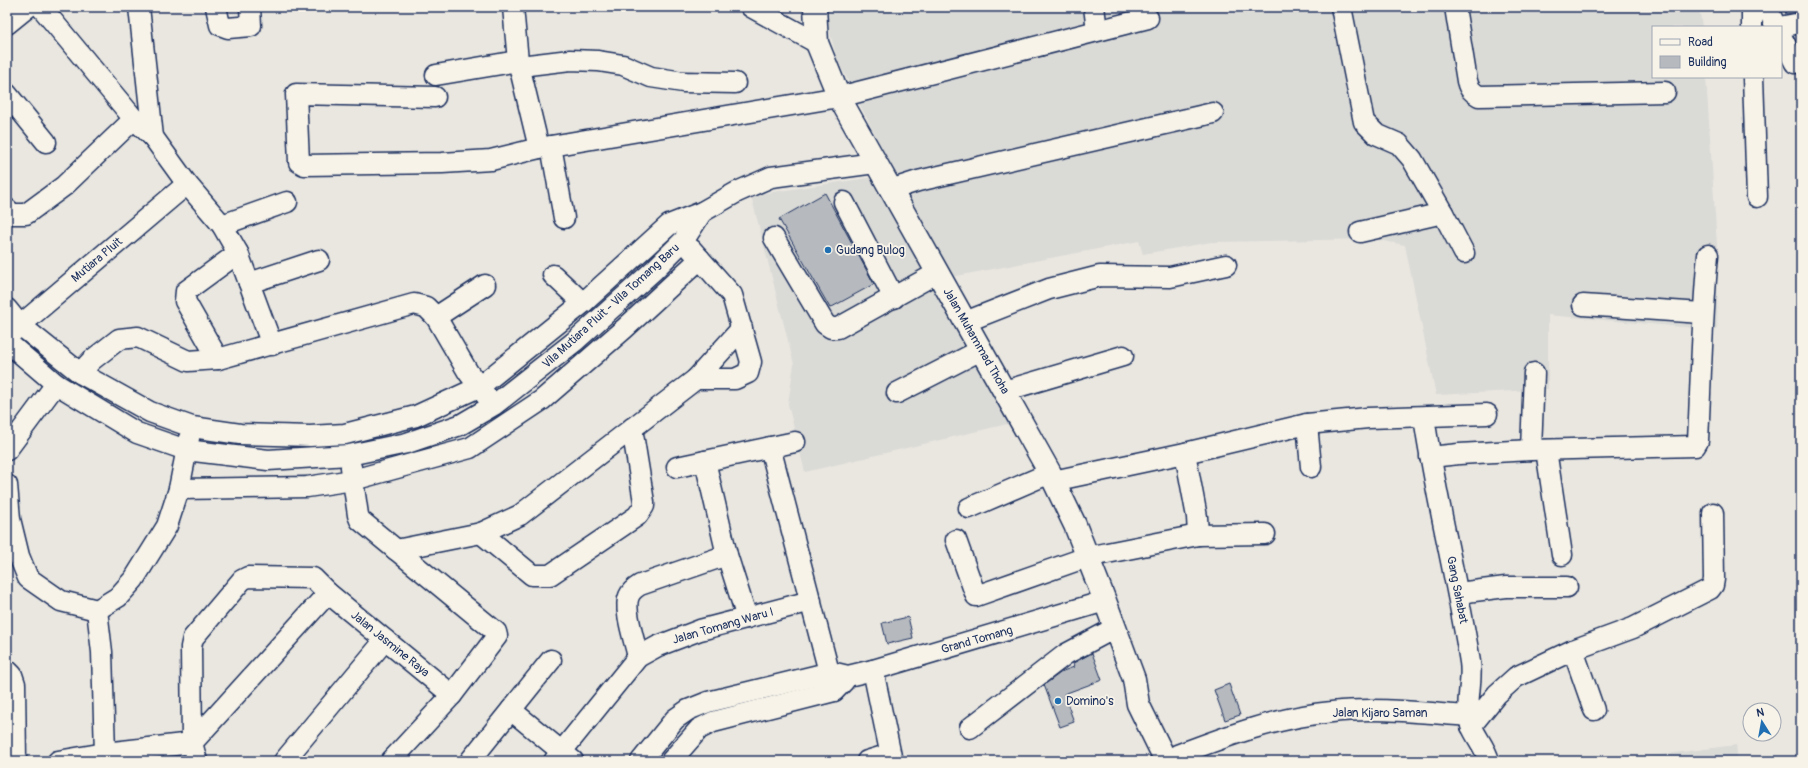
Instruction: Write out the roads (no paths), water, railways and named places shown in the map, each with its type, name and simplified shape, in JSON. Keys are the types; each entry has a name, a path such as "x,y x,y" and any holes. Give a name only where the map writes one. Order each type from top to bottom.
{"main road":[{"name":"Jalan Muhammad Thoha","path":"816,7 817,43 839,97 874,163 1052,477 1106,601 1134,679 1147,692 1175,759"}],"street":[{"path":"7,24 28,7"},
{"path":"41,7 134,119 152,138 187,184 222,225 238,253 272,345"},
{"path":"139,7 152,138"},
{"path":"216,7 220,25 228,28 251,26 250,7"},
{"path":"513,7 519,63 545,147 564,218"},
{"path":"751,7 817,43"},
{"path":"1094,7 1097,30"},
{"path":"1341,7 1364,122 1376,134 1399,144 1412,159 1443,212 1464,253"},
{"path":"1455,7 1468,87 1473,93 1479,96 1665,92"},
{"path":"1752,7 1752,26"},
{"path":"1767,7 1776,26"},
{"path":"435,97 296,94 299,162 304,165 442,163 491,160 545,147 839,97 1148,18"},
{"path":"1782,26 1801,23"},
{"path":"1782,38 1792,63"},
{"path":"436,76 519,63 570,60 598,61 623,65 651,77 683,82 735,82"},
{"path":"1753,78 1758,197"},
{"path":"7,94 46,142"},
{"path":"890,190 918,181 1213,113"},
{"path":"7,209 12,214 26,214 64,186 134,119"},
{"name":"Vila Mutiara Pluit - Vila Tomang Baru","path":"7,309 13,331 80,373 150,412 192,427 240,434 310,436 345,434 416,416 479,387 584,303 669,225 702,212 737,192 771,177 874,163"},
{"name":"Mutiara Pluit","path":"13,331 187,184"},
{"path":"222,225 287,202"},
{"path":"844,202 894,298"},
{"name":"Vila Mutiara Pluit - Vila Tomang Baru","path":"7,342 56,384 137,432 186,450 268,460 349,455 407,443 460,425 494,405 574,342 654,270 684,240 702,212"},
{"path":"1360,232 1443,212"},
{"path":"669,225 732,295 751,362 748,373 735,379 696,379"},
{"path":"774,238 825,324 831,328 838,328 937,273"},
{"path":"218,359 185,301 186,291 238,253"},
{"path":"1430,457 1538,450 1695,446 1698,440 1703,342 1702,313 1708,255"},
{"path":"179,489 307,487 353,480 470,448 542,400 589,360 700,259"},
{"path":"249,283 319,260"},
{"path":"965,322 1049,289 1100,276 1170,277 1226,265"},
{"path":"553,275 584,303"},
{"path":"436,317 485,285"},
{"path":"80,373 92,360 119,339 138,337 188,361 218,359 414,304 426,307 436,317 468,372 494,405"},
{"path":"1583,305 1702,313"},
{"path":"396,550 481,532 520,515 696,379 742,328"},
{"path":"574,342 589,360"},
{"path":"897,393 981,350"},
{"path":"1004,391 1123,356"},
{"path":"1534,373 1538,450 1562,555"},
{"path":"7,450 56,384"},
{"path":"970,508 1052,477 1185,453 1307,424 1368,418 1487,414"},
{"name":"Gang Sahabat","path":"1424,417 1430,457 1471,664 1470,721"},
{"path":"1307,424 1311,467"},
{"path":"460,425 470,448"},
{"path":"7,484 10,519 19,556 28,578 61,601 97,610 118,597 138,573 167,526 179,489 192,427"},
{"path":"481,532 532,575 550,575 637,516 644,506 644,502 632,428"},
{"path":"345,434 360,520 496,632 497,636 452,695 391,761"},
{"path":"677,467 795,442"},
{"path":"770,447 811,600 838,680"},
{"path":"1185,453 1197,517 1198,535"},
{"path":"705,461 727,555 747,618"},
{"path":"1489,761 1487,753 1470,721 1516,677 1573,650 1633,628 1710,589 1713,586 1713,513"},
{"path":"956,540 976,596 1087,557 1198,535 1265,534"},
{"path":"638,657 627,607 629,594 640,585 727,555"},
{"name":"Jalan Jasmine Raya","path":"194,752 191,647 193,638 242,580 254,576 314,578 328,593 452,695"},
{"path":"1458,593 1506,587 1567,587"},
{"path":"58,761 194,752 328,593"},
{"name":"Jalan Tomang Waru I","path":"563,758 638,657 658,646 700,630 811,600"},
{"name":"Grand Tomang","path":"671,761 699,729 713,722 838,680 1106,601"},
{"path":"97,610 102,652 107,757"},
{"path":"970,728 1066,654 1115,628"},
{"path":"284,761 385,640"},
{"path":"1573,650 1594,710"},
{"path":"470,761 551,660"},
{"path":"7,670 12,675 15,684 16,761"},
{"path":"867,761 891,757 873,670"},
{"name":"Grand Tomang","path":"641,761 675,719 688,710 708,702 838,680"},
{"path":"511,710 563,758"},
{"name":"Jalan Kijaro Saman","path":"1175,759 1264,724 1332,712 1398,711 1470,721"}],"place":[{"name":"Gudang Bulog","path":"828,250"},
{"name":"Domino's","path":"1058,701"}]}
